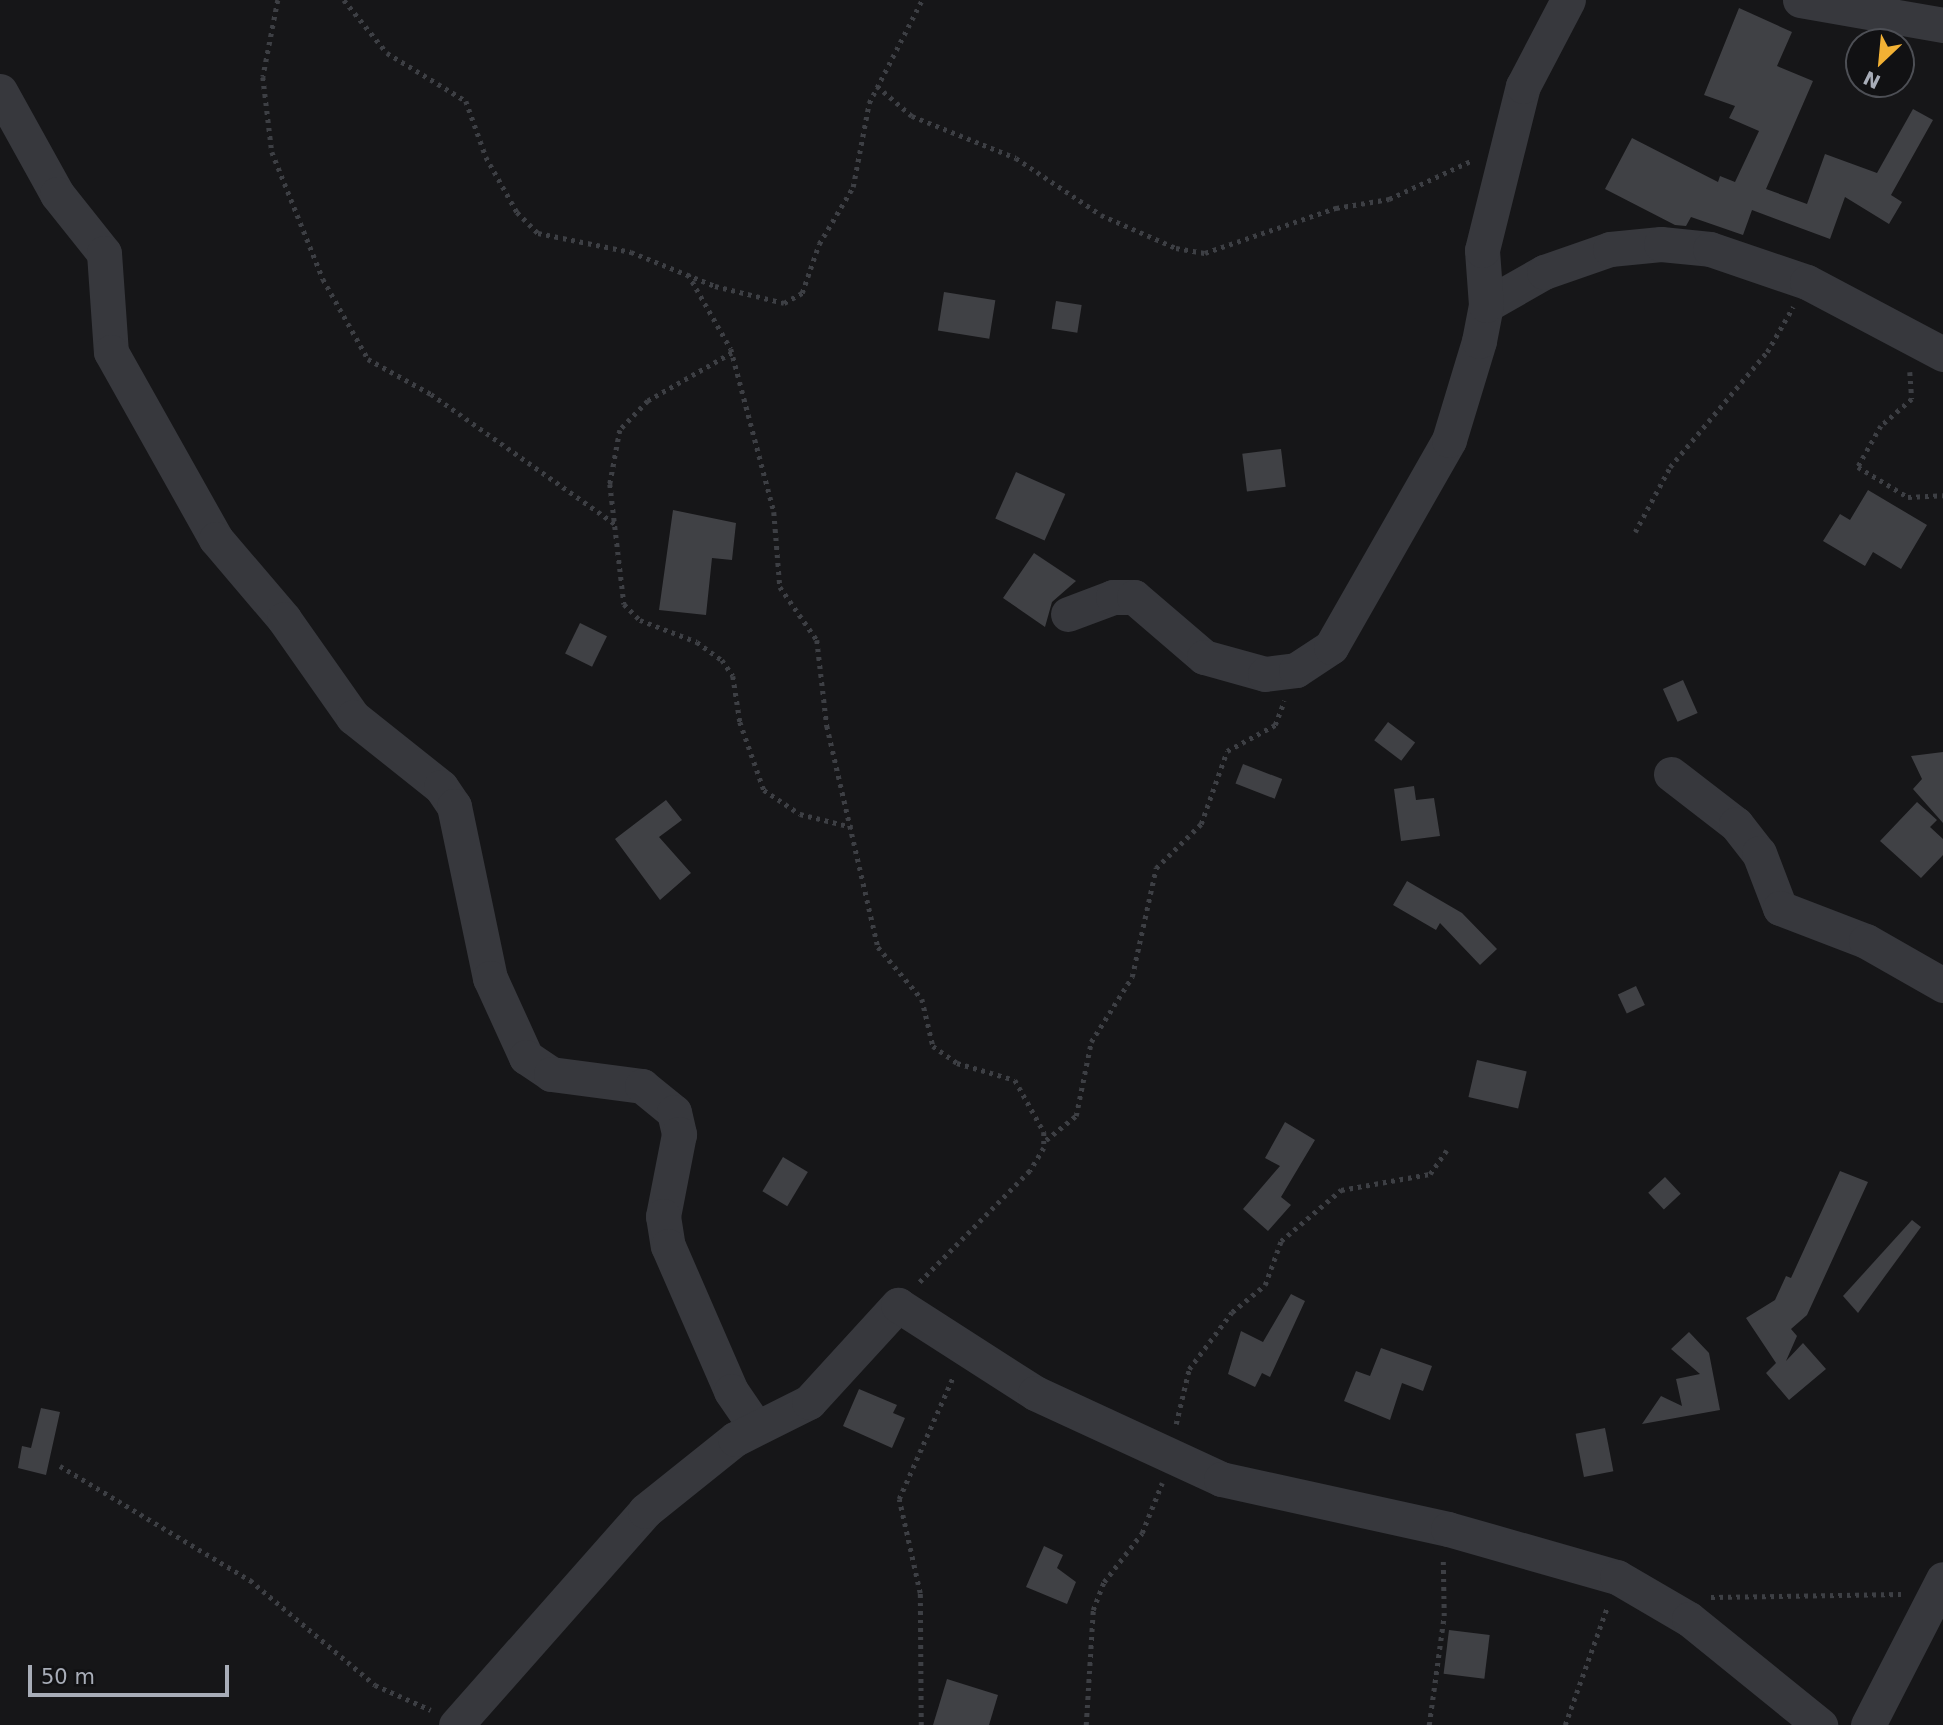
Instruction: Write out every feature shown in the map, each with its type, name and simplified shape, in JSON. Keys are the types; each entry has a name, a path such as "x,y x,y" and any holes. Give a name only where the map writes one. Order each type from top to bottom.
{"street":[{"path":"1068,614 1129,596 1212,662 1265,674 1289,671 1331,647 1442,458 1486,304 1482,250 1529,68 1568,0"},
{"path":"1800,0 1943,26"},
{"path":"0,91 57,194 104,253 111,352 222,548 284,619 353,717 441,787 454,806 490,978 526,1057 551,1074 642,1086 674,1112 679,1134 663,1216 667,1246 731,1391 755,1426"},
{"path":"1486,304 1544,272 1635,246 1710,249 1807,282 1943,354"},
{"path":"1671,774 1736,824 1759,853 1780,908 1866,941 1943,985"},
{"path":"458,1722 645,1511 755,1426 809,1402 898,1305 966,1353 1171,1458 1286,1497 1443,1528 1617,1577 1658,1599 1820,1725"},
{"path":"1868,1725 1940,1585"}],"path":[{"path":"278,0 263,77 272,152 323,279 368,359 430,394 615,524"},
{"path":"344,0 387,53 467,102 486,157 517,212 538,233 631,252 688,274 784,303 799,297 819,244 856,178 858,146 877,86 922,0"},
{"path":"877,86 912,116 1016,158 1101,215 1176,248 1205,253 1336,208 1389,199 1510,138"},
{"path":"688,274 732,353 781,545 780,587 817,640 827,726 878,947 922,999 933,1046 957,1063 1015,1080 1046,1141"},
{"path":"1635,532 1670,467 1767,352 1807,282"},
{"path":"732,353 628,417 612,459 615,524 629,613 722,660 733,676 743,734 764,790 800,814 852,827"},
{"path":"1905,364 1912,399 1881,426 1858,467 1908,497 1943,495"},
{"path":"898,1305 1030,1171 1046,1141 1076,1116 1091,1042 1132,977 1156,868 1202,824 1227,751 1275,725 1289,671"},
{"path":"1086,1725 1093,1610 1104,1582 1142,1533 1171,1458 1189,1369 1232,1312 1262,1289 1281,1241 1341,1190 1430,1174 1447,1150"},
{"path":"921,1725 920,1593 899,1499 966,1353"},
{"path":"60,1466 250,1580 375,1685 458,1722"},
{"path":"1429,1725 1444,1616 1443,1528"},
{"path":"1564,1725 1617,1577"},
{"path":"1658,1599 1940,1585"}],"building":[{"path":"1739,8 1792,32 1777,66 1813,81 1766,189 1807,204 1825,154 1877,173 1913,109 1933,120 1891,195 1902,202 1889,224 1845,197 1830,239 1752,210 1743,235 1691,217 1686,226 1675,225 1605,189 1632,138 1718,182 1720,176 1735,182 1759,131 1729,118 1735,106 1704,95"},
{"path":"944,292 995,300 989,339 938,331"},
{"path":"1056,301 1082,305 1077,333 1052,329"},
{"path":"1281,449 1286,487 1247,491 1242,454"},
{"path":"1016,472 1065,494 1045,541 995,519"},
{"path":"1868,490 1927,525 1901,569 1873,552 1865,566 1823,541 1840,514 1850,520"},
{"path":"673,510 736,523 732,560 712,558 706,615 659,610"},
{"path":"1034,553 1076,581 1052,602 1045,627 1003,598"},
{"path":"580,623 607,636 592,667 565,654"},
{"path":"1683,680 1698,713 1678,722 1663,689"},
{"path":"1388,722 1415,742 1401,761 1374,740"},
{"path":"1943,752 1943,823 1913,789 1922,779 1911,756"},
{"path":"1243,764 1282,779 1275,799 1235,784"},
{"path":"1414,786 1416,800 1434,798 1440,836 1401,841 1394,789"},
{"path":"666,800 682,820 659,837 691,873 660,900 615,839"},
{"path":"1917,802 1937,820 1930,827 1943,839 1943,855 1921,878 1880,841"},
{"path":"1407,881 1462,913 1497,949 1480,965 1440,923 1436,930 1393,905"},
{"path":"1636,986 1645,1005 1627,1013 1618,994"},
{"path":"1477,1060 1527,1071 1518,1108 1468,1097"},
{"path":"1285,1122 1315,1140 1281,1197 1291,1205 1268,1231 1243,1209 1280,1166 1265,1158"},
{"path":"783,1157 808,1172 787,1206 762,1191"},
{"path":"1840,1171 1868,1182 1807,1315 1791,1329 1797,1336 1786,1361 1803,1343 1826,1369 1789,1400 1766,1373 1776,1363 1746,1318 1775,1300 1786,1276 1791,1278"},
{"path":"1665,1177 1681,1194 1664,1210 1648,1193"},
{"path":"1912,1220 1921,1227 1858,1313 1843,1296"},
{"path":"1291,1294 1305,1301 1270,1377 1262,1373 1255,1387 1228,1374 1241,1331 1263,1342"},
{"path":"1689,1332 1709,1353 1720,1410 1642,1424 1661,1396 1682,1406 1676,1379 1700,1374 1671,1349"},
{"path":"1381,1348 1432,1366 1423,1391 1402,1383 1390,1420 1344,1401 1356,1371 1370,1376"},
{"path":"859,1389 897,1405 893,1413 905,1418 892,1448 843,1426"},
{"path":"41,1408 60,1412 46,1475 18,1468 22,1446 31,1448"},
{"path":"1605,1428 1613,1471 1584,1477 1576,1434"},
{"path":"1044,1546 1063,1555 1057,1568 1076,1582 1067,1604 1026,1587"},
{"path":"1449,1630 1490,1635 1484,1679 1444,1674"},
{"path":"947,1679 998,1695 989,1725 933,1725"}]}
